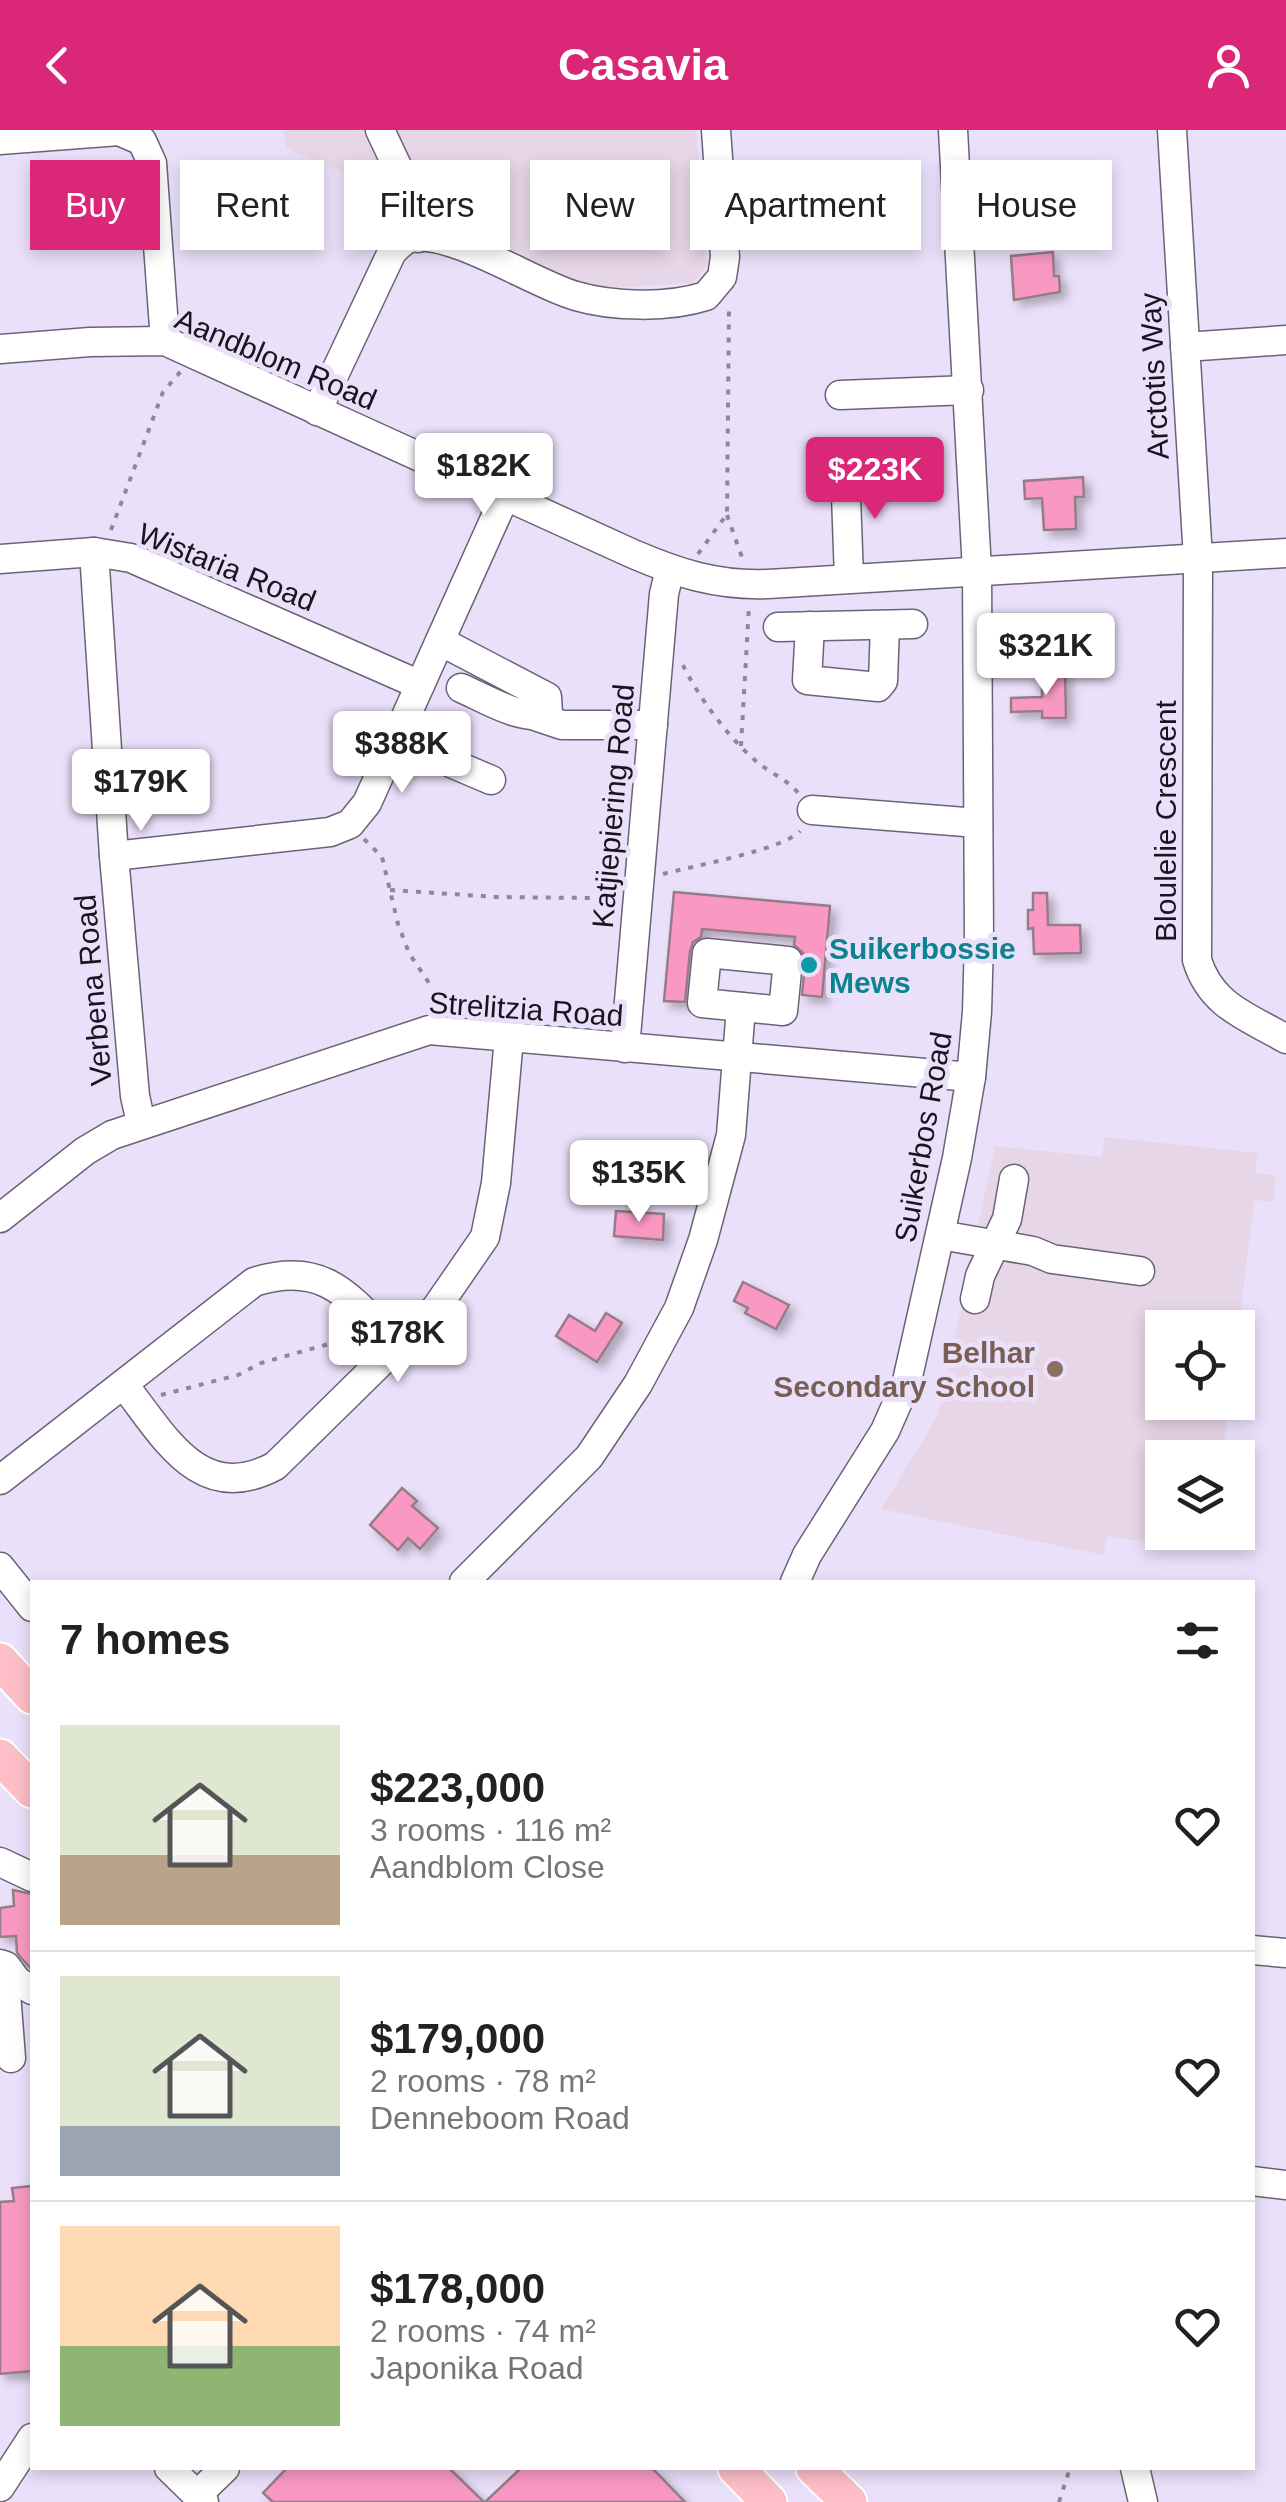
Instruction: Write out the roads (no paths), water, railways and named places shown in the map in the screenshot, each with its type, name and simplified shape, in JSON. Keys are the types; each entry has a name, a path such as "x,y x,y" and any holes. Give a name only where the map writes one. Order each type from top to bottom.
{"main road":[{"path":"0,1661 30,1694"},
{"path":"0,1757 30,1788"},
{"path":"738,2470 769,2502"},
{"path":"816,2470 848,2502"}],"street":[{"path":"380,130 392,160"},
{"path":"469,250 577,297 654,303 706,296 722,276 725,256 716,130"},
{"name":"Suikerbos Road","path":"795,1580 898,1405 907,1380 971,1077 977,1012 976,571 953,130"},
{"name":"Arctotis Way","path":"1172,130 1198,558"},
{"path":"0,140 119,131 142,141 152,163 165,341"},
{"path":"317,411 394,250"},
{"path":"1185,347 1286,340"},
{"name":"Aandblom Road","path":"0,350 90,342 165,341 505,496 714,582 749,585 976,571"},
{"path":"840,395 968,390"},
{"path":"845,468 855,625"},
{"path":"114,856 330,832 350,824 367,804 505,496"},
{"path":"976,571 1286,552"},
{"name":"Wistaria Road","path":"0,559 100,553 131,558 420,685"},
{"name":"Verbena Road","path":"100,553 114,856 134,1096 142,1123"},
{"name":"Bloulelie Crescent","path":"1198,558 1198,960 1213,994 1286,1039"},
{"name":"Katjiepiering Road","path":"626,1048 664,594 680,567"},
{"path":"778,627 810,626 899,624 883,681 878,687 807,680 810,626"},
{"path":"440,641 548,697 548,714 538,716"},
{"path":"461,688 522,714 562,725 652,725"},
{"path":"398,734 491,780"},
{"path":"812,810 978,823"},
{"path":"469,1580 589,1456 638,1384 679,1308 703,1240 731,1135 741,1007"},
{"name":"Strelitzia Road","path":"0,1218 85,1151 142,1123 429,1030 971,1077"},
{"path":"132,1396 175,1450 208,1476 254,1477 275,1466 389,1337 436,1308 485,1237 496,1183 509,1038"},
{"path":"975,1299 980,1276 1006,1219 1014,1180"},
{"path":"940,1235 1033,1250 1052,1259 1140,1271"},
{"path":"0,1480 132,1396 254,1282 279,1274 306,1275 339,1288 389,1337"},
{"path":"0,1567 30,1604"},
{"path":"0,1862 30,1876"},
{"path":"1255,1950 1286,1953"},
{"path":"0,1964 30,1989"},
{"path":"0,1984 6,1993 14,2058"},
{"path":"1255,2181 1286,2185"},
{"path":"0,2487 30,2441"},
{"path":"171,2470 200,2499 223,2470"},
{"path":"1136,2470 1143,2502"}],"place":[{"name":"Suikerbossie Mews","path":"809,965"},
{"name":"Belhar Secondary School","path":"1055,1369"}]}
